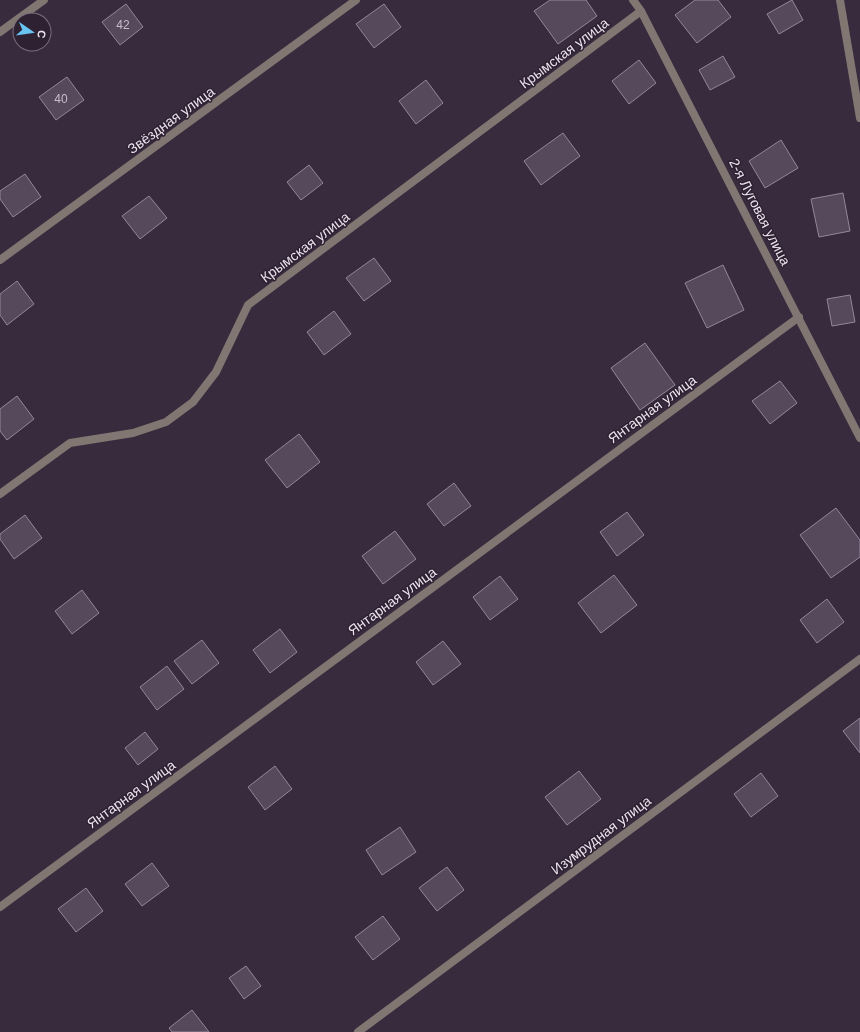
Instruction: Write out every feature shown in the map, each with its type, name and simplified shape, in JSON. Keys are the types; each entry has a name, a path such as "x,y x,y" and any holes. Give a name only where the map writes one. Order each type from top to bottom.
{"street":[{"path":"0,32 44,0"},
{"name":"Звёздная улица","path":"0,260 356,0"},
{"name":"2-я Луговая улица","path":"633,0 641,11 860,438"},
{"path":"840,0 860,118"},
{"name":"Крымская улица","path":"0,494 70,443 133,433 166,422 193,402 216,372 248,305 641,11"},
{"name":"Янтарная улица","path":"0,906 799,317"},
{"name":"Изумрудная улица","path":"358,1032 860,660"}],"building":[{"path":"550,0 586,0 597,16 558,44 534,11"},
{"path":"695,0 718,0 731,17 697,43 675,15"},
{"path":"792,0 803,20 779,34 767,14"},
{"path":"126,4 143,27 120,45 102,22"},
{"path":"384,4 401,27 374,48 356,24"},
{"path":"723,56 735,77 710,90 699,70"},
{"path":"639,60 656,83 629,104 612,81"},
{"path":"67,77 84,100 56,120 39,97"},
{"path":"426,80 443,103 416,124 399,101"},
{"path":"563,133 580,156 541,185 524,161"},
{"path":"781,140 798,168 765,188 749,161"},
{"path":"309,165 323,183 301,200 287,182"},
{"path":"25,174 41,197 13,217 0,199 0,191"},
{"path":"843,193 850,231 819,237 811,199"},
{"path":"149,196 167,218 140,239 122,216"},
{"path":"374,258 391,281 364,301 346,278"},
{"path":"723,265 744,310 707,328 685,283"},
{"path":"17,281 34,304 7,325 0,315 0,294"},
{"path":"850,295 855,322 832,326 827,299"},
{"path":"334,311 351,334 324,355 307,332"},
{"path":"645,343 675,385 640,410 611,368"},
{"path":"780,381 797,403 770,424 752,401"},
{"path":"17,396 34,419 7,440 0,431 0,409"},
{"path":"299,434 320,462 287,488 265,460"},
{"path":"454,483 471,506 444,526 427,504"},
{"path":"836,508 860,540 860,557 831,578 800,535"},
{"path":"627,512 644,535 617,556 600,532"},
{"path":"25,515 42,538 14,559 0,539 0,534"},
{"path":"395,531 416,559 383,584 362,556"},
{"path":"614,575 637,605 601,633 578,603"},
{"path":"500,576 518,599 490,620 473,597"},
{"path":"82,590 99,613 72,634 55,611"},
{"path":"827,599 844,622 817,643 800,620"},
{"path":"280,629 297,652 270,673 253,650"},
{"path":"202,640 219,663 192,684 174,661"},
{"path":"443,641 461,664 433,685 416,662"},
{"path":"167,666 184,689 157,710 140,687"},
{"path":"860,718 860,753 843,731"},
{"path":"145,732 158,749 138,765 125,748"},
{"path":"275,766 292,789 265,810 248,787"},
{"path":"579,771 601,799 567,825 545,797"},
{"path":"761,773 778,796 751,817 734,794"},
{"path":"400,827 416,852 382,875 366,850"},
{"path":"152,863 169,886 142,906 125,884"},
{"path":"447,867 464,890 437,911 419,888"},
{"path":"86,888 103,911 76,932 58,909"},
{"path":"383,916 400,939 373,960 355,937"},
{"path":"246,966 261,986 244,999 229,978"},
{"path":"192,1010 209,1032 172,1032 169,1028"}]}
